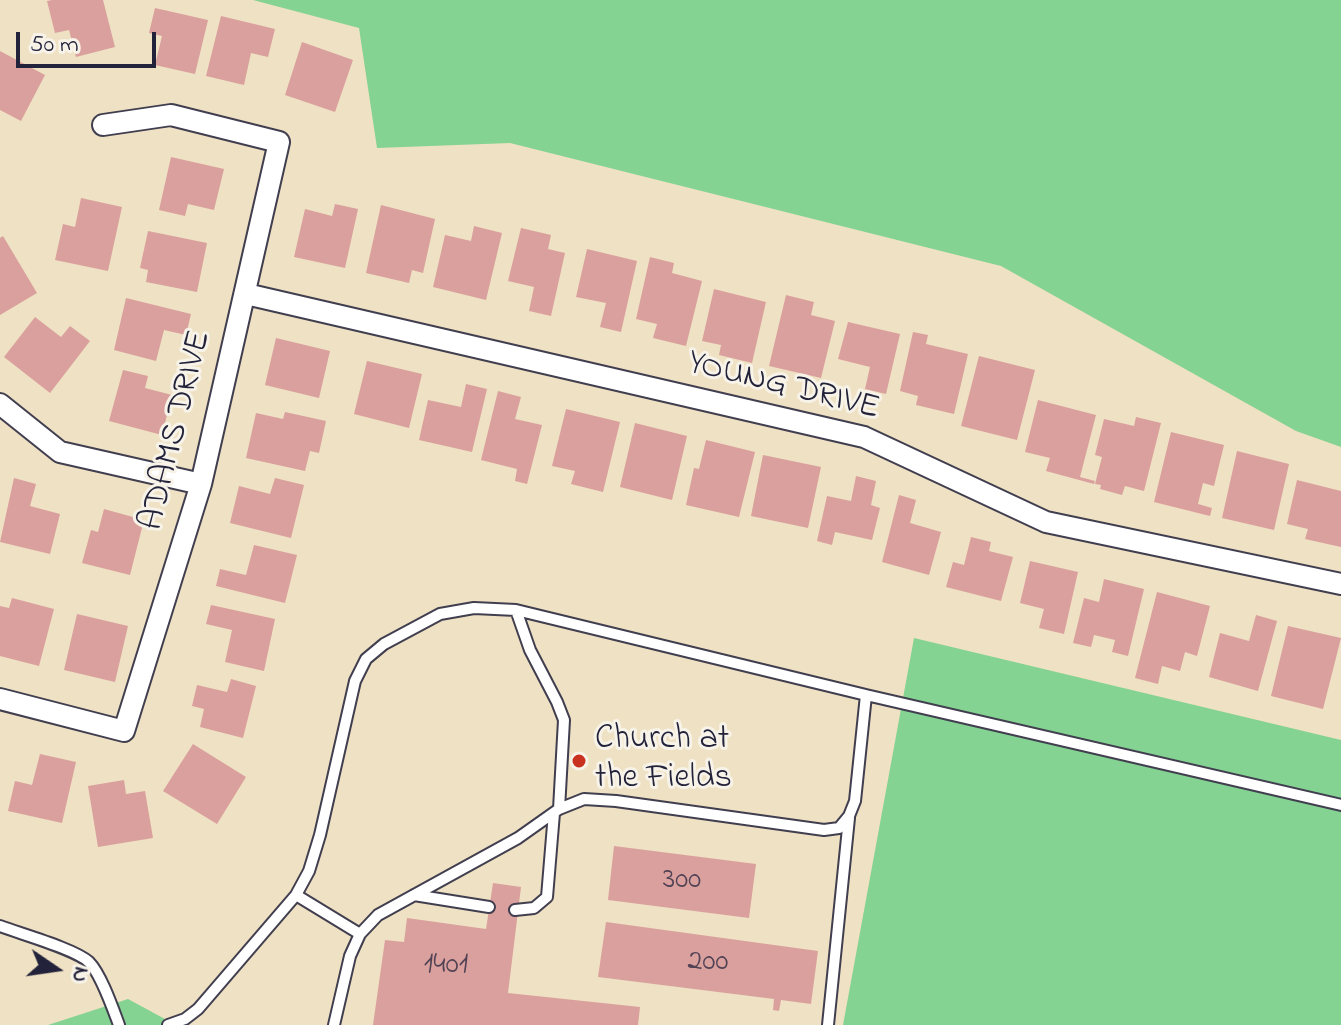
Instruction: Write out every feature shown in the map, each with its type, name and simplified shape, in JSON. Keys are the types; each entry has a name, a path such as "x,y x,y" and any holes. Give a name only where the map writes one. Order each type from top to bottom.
{"street":[{"name":"ADAMS DRIVE","path":"0,699 124,731 201,484 279,142 171,115 103,125"},
{"name":"YOUNG DRIVE","path":"246,294 864,437 1046,522 1341,584"},
{"path":"0,404 60,452 201,484"}],"lane":[{"path":"168,1025 188,1022 296,895 309,871 355,681 366,659 384,644 440,614 474,608 516,610 1341,805"},
{"path":"515,910 534,908 547,897 564,720 530,650 516,610"},
{"path":"828,1025 849,816 855,801 866,695"},
{"path":"334,1025 350,956 360,934 378,915 518,838 556,811 584,799 824,830 839,828 849,816"},
{"path":"296,895 360,934"},
{"path":"414,895 489,907"},
{"path":"0,926 78,955 91,964 119,1025"}],"green space":[{"path":"253,0 1341,0 1341,447 1296,431 1001,266 510,143 377,148 359,28"},
{"path":"914,638 1341,740 1341,1025 843,1025"},
{"path":"128,999 176,1025 48,1025"}],"building":[{"path":"103,0 115,47 76,57 69,30 55,33 47,1"},
{"path":"155,8 208,20 195,74 155,65 162,36 149,33"},
{"path":"221,16 275,29 268,57 251,53 244,85 206,76"},
{"path":"302,42 353,60 335,112 285,95"},
{"path":"0,51 45,75 21,121 0,110"},
{"path":"171,157 224,169 214,210 188,204 185,216 159,210"},
{"path":"81,198 122,207 108,271 55,260 63,224 75,227"},
{"path":"335,204 358,209 345,268 294,257 305,209 332,216"},
{"path":"381,205 435,219 423,273 412,270 409,283 366,273"},
{"path":"474,226 502,233 486,300 433,287 445,235 471,241"},
{"path":"521,228 551,235 548,249 565,253 551,316 529,311 534,287 508,281"},
{"path":"148,231 207,243 197,292 146,282 148,270 140,268"},
{"path":"3,236 37,293 0,315 0,238"},
{"path":"587,249 637,261 621,332 600,327 606,303 576,297"},
{"path":"650,257 674,263 672,273 702,281 686,346 653,338 657,324 636,319"},
{"path":"714,289 766,302 752,363 719,355 721,345 702,341"},
{"path":"786,295 814,302 811,315 835,321 821,378 769,366"},
{"path":"126,298 191,314 186,335 164,330 156,361 114,350"},
{"path":"35,317 61,337 70,326 90,341 50,393 4,357"},
{"path":"848,322 900,334 886,394 865,389 870,367 838,359"},
{"path":"913,332 928,335 926,344 968,354 954,414 916,405 918,396 900,391"},
{"path":"276,338 330,351 319,398 265,385"},
{"path":"979,356 1035,370 1017,440 961,426"},
{"path":"367,361 422,374 409,428 354,414"},
{"path":"123,370 148,376 145,388 172,395 162,435 109,421"},
{"path":"466,384 487,389 472,452 419,440 428,400 461,407"},
{"path":"498,391 521,397 515,419 542,425 527,484 515,481 517,469 481,460"},
{"path":"1038,400 1096,415 1080,477 1095,481 1094,484 1046,471 1050,458 1025,452"},
{"path":"566,409 620,422 603,492 571,484 575,471 552,466"},
{"path":"285,412 326,421 319,453 310,451 305,471 246,458 256,413 283,419"},
{"path":"1136,417 1161,423 1144,491 1125,486 1122,495 1100,489 1101,485 1095,484 1102,457 1095,455 1104,419 1134,426"},
{"path":"635,423 687,436 672,500 620,487"},
{"path":"1171,432 1224,445 1214,486 1203,483 1198,504 1212,508 1210,516 1154,502"},
{"path":"706,440 755,452 739,517 686,505 694,468 699,469"},
{"path":"1237,451 1289,464 1274,530 1222,518"},
{"path":"763,455 821,467 808,528 751,516"},
{"path":"856,476 876,481 871,505 880,508 872,540 835,532 832,545 817,541 827,496 851,501"},
{"path":"14,478 36,484 30,506 60,514 50,554 0,542"},
{"path":"275,478 304,485 291,538 230,523 239,486 270,494"},
{"path":"1297,480 1341,491 1341,547 1305,539 1308,529 1287,524"},
{"path":"899,495 916,500 910,523 941,532 929,575 882,562"},
{"path":"104,509 144,520 130,575 82,563 91,530 98,532"},
{"path":"971,537 991,542 989,551 1013,557 1001,601 946,587 953,562 964,565"},
{"path":"254,545 297,555 285,603 216,586 220,569 246,575"},
{"path":"1030,561 1078,572 1064,634 1039,628 1044,609 1020,603"},
{"path":"1104,579 1144,589 1128,656 1112,652 1115,640 1094,635 1091,647 1073,643 1084,598 1099,602"},
{"path":"1157,592 1210,606 1197,656 1185,652 1180,671 1162,666 1158,684 1135,678"},
{"path":"12,598 54,609 39,666 0,656 0,606 9,608"},
{"path":"211,605 275,619 264,671 225,662 232,630 206,624"},
{"path":"77,614 128,626 115,682 64,670"},
{"path":"1256,615 1277,621 1258,691 1209,677 1220,633 1249,641"},
{"path":"1288,626 1341,638 1323,709 1271,696"},
{"path":"231,679 256,686 243,738 200,727 204,709 192,706 197,685 227,692"},
{"path":"193,744 246,777 217,824 163,791"},
{"path":"40,754 76,762 62,823 8,811 15,781 32,785"},
{"path":"124,780 126,794 145,791 153,838 98,847 88,786"},
{"path":"614,846 756,864 749,918 608,900"},
{"path":"493,883 521,887 508,993 640,1007 638,1025 373,1025 385,940 404,942 407,918 486,929"},
{"path":"606,922 818,951 811,1004 781,1000 779,1011 773,1010 774,999 598,977"}],"place":[{"name":"Church at the Fields","path":"579,761"}]}
